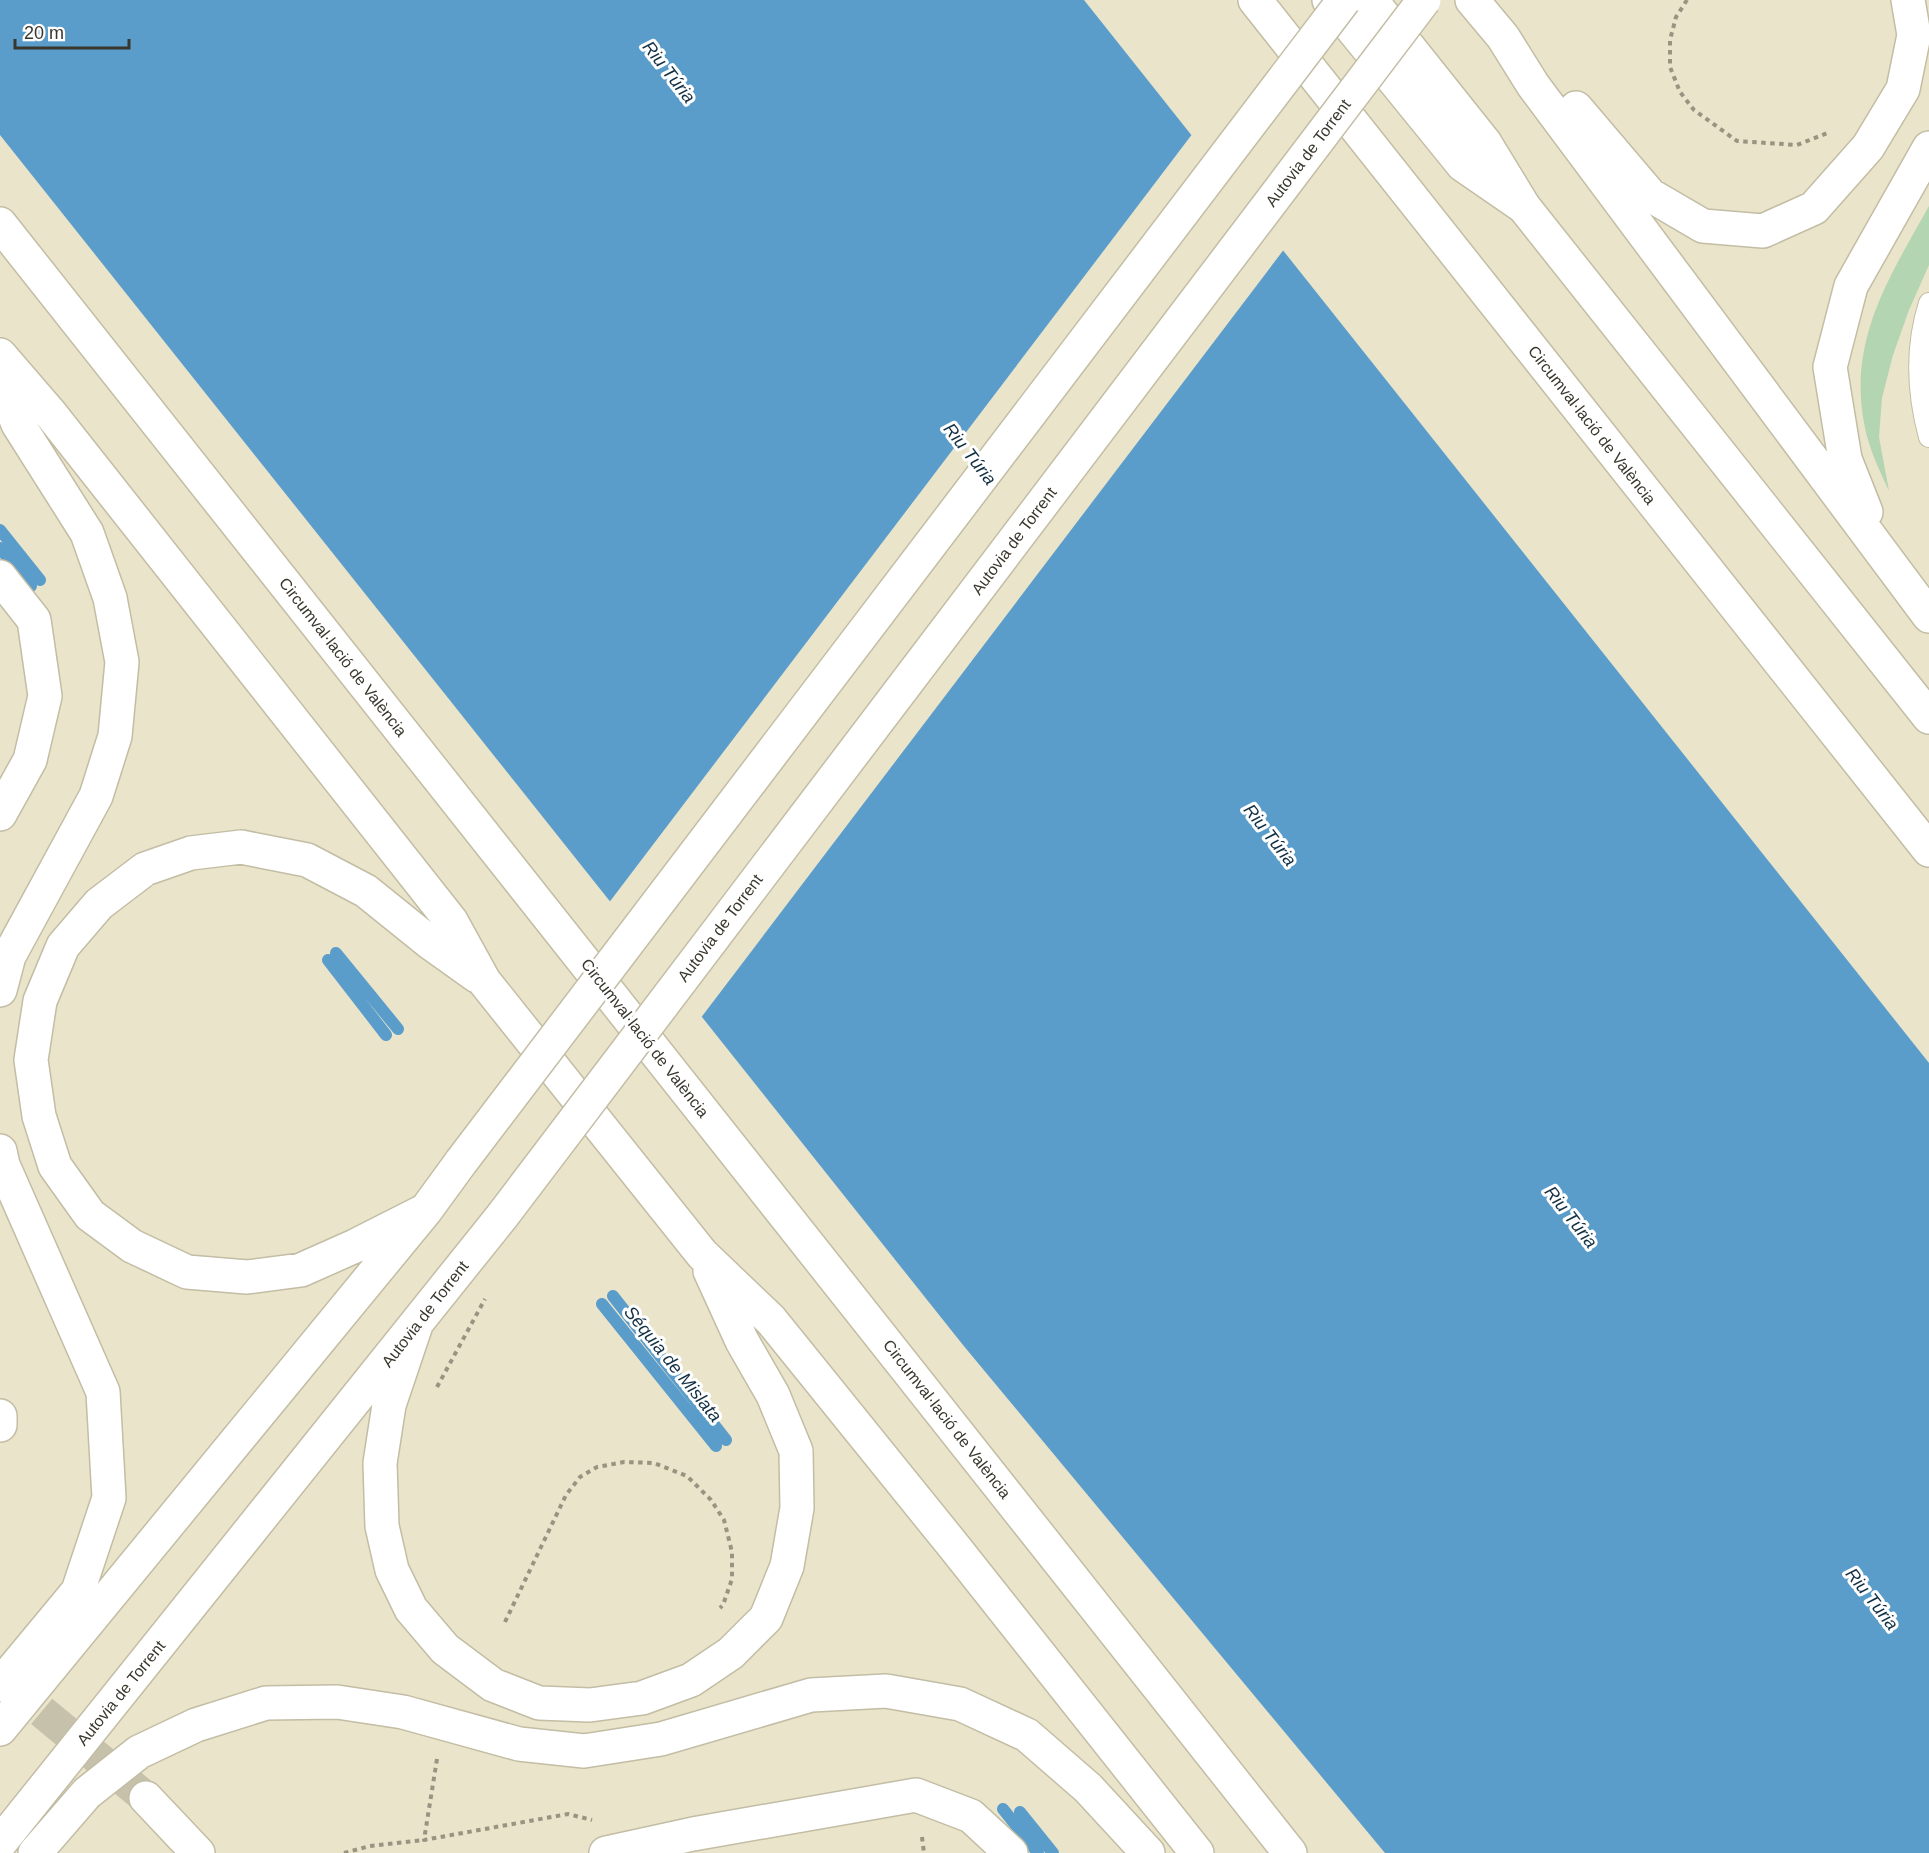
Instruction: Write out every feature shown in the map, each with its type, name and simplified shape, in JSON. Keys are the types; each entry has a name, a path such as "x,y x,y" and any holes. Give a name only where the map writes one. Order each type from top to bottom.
{"main road":[{"name":"Circumval·lació de València","path":"1255,0 1929,850"},
{"path":"1329,0 1463,165 1524,207"},
{"path":"0,1729 426,1210 1344,0"},
{"path":"1371,0 1485,143 1524,207 1929,717"},
{"name":"Autovia de Torrent","path":"0,1843 503,1215 1424,0"},
{"path":"1472,0 1503,37 1533,85 1929,616"},
{"path":"1503,37 1545,72 1650,195 1703,226 1763,231 1814,208 1868,147 1902,89 1914,34 1908,0"},
{"path":"1884,555 1845,459 1830,367 1851,286 1929,148"},
{"name":"Circumval·lació de València","path":"0,224 1290,1853"},
{"path":"0,355 50,413 451,921 484,981 702,1254 771,1320 1197,1853"},
{"path":"0,380 18,424 87,533 110,598 122,662 115,736 96,796 9,956 0,990"},
{"path":"0,577 34,620 45,696 30,760 0,814"},
{"path":"426,1210 301,1270 248,1277 187,1272 132,1246 90,1215 55,1166 39,1116 31,1060 40,1001 63,946 99,904 145,869 191,853 241,847 307,860 366,891 428,941 484,981"},
{"path":"0,1151 3,1165 103,1392 109,1498 78,1592 0,1685"},
{"path":"416,1325 389,1405 380,1463 382,1526 392,1570 411,1609 445,1649 493,1685 539,1703 590,1705 642,1698 690,1680 731,1653 766,1618 787,1566 798,1508 796,1451 773,1395 742,1341 702,1254"},
{"path":"0,1416 0,1425"},
{"path":"35,1853 87,1793 139,1752 196,1725 267,1702 337,1702 403,1712 519,1744 584,1751 662,1739 811,1695 886,1691 960,1704 1027,1735 1088,1788 1148,1853"},
{"path":"606,1853 640,1849 693,1834 916,1795 971,1816 1011,1853"},
{"path":"146,1798 198,1853"}],"lane":[{"path":"1929,303 1921,334 1919,370 1921,398 1929,437"}],"path":[{"path":"1687,0 1676,17 1673,28 1670,40 1670,68 1680,92 1694,110 1737,141 1797,145 1839,129"},
{"path":"434,1394 489,1292"},
{"path":"505,1622 566,1495 580,1477 597,1467 624,1462 654,1463 687,1476 711,1500 724,1520 732,1552 732,1579 723,1605 717,1612"},
{"path":"424,1840 437,1758"},
{"path":"344,1853 370,1846 424,1840 568,1814 596,1821"}],"green space":[{"path":"1929,206 1929,265 1909,310 1893,355 1882,398 1879,437 1889,491 1868,440 1862,407 1861,375 1865,346 1884,290"}],"water":[{"name":"Riu Túria","path":"0,0 1084,0 1929,1063 1929,1853 1385,1853 963,1345 0,135"}],"pier":[{"path":"1193,133 1285,248 700,1019 608,904"}],"waterway":[{"path":"0,530 40,580"},
{"name":"Séquia de Mislata","path":"0,548 31,586"},
{"path":"336,953 398,1029"},
{"name":"Séquia de Mislata","path":"328,960 386,1035"},
{"path":"613,1296 726,1440"},
{"name":"Séquia de Mislata","path":"602,1304 716,1446"},
{"name":"Séquia de Mislata","path":"1003,1809 1038,1853"},
{"path":"1020,1812 1053,1853"}],"tunnel":[{"path":"4,1680 146,1798"}]}
